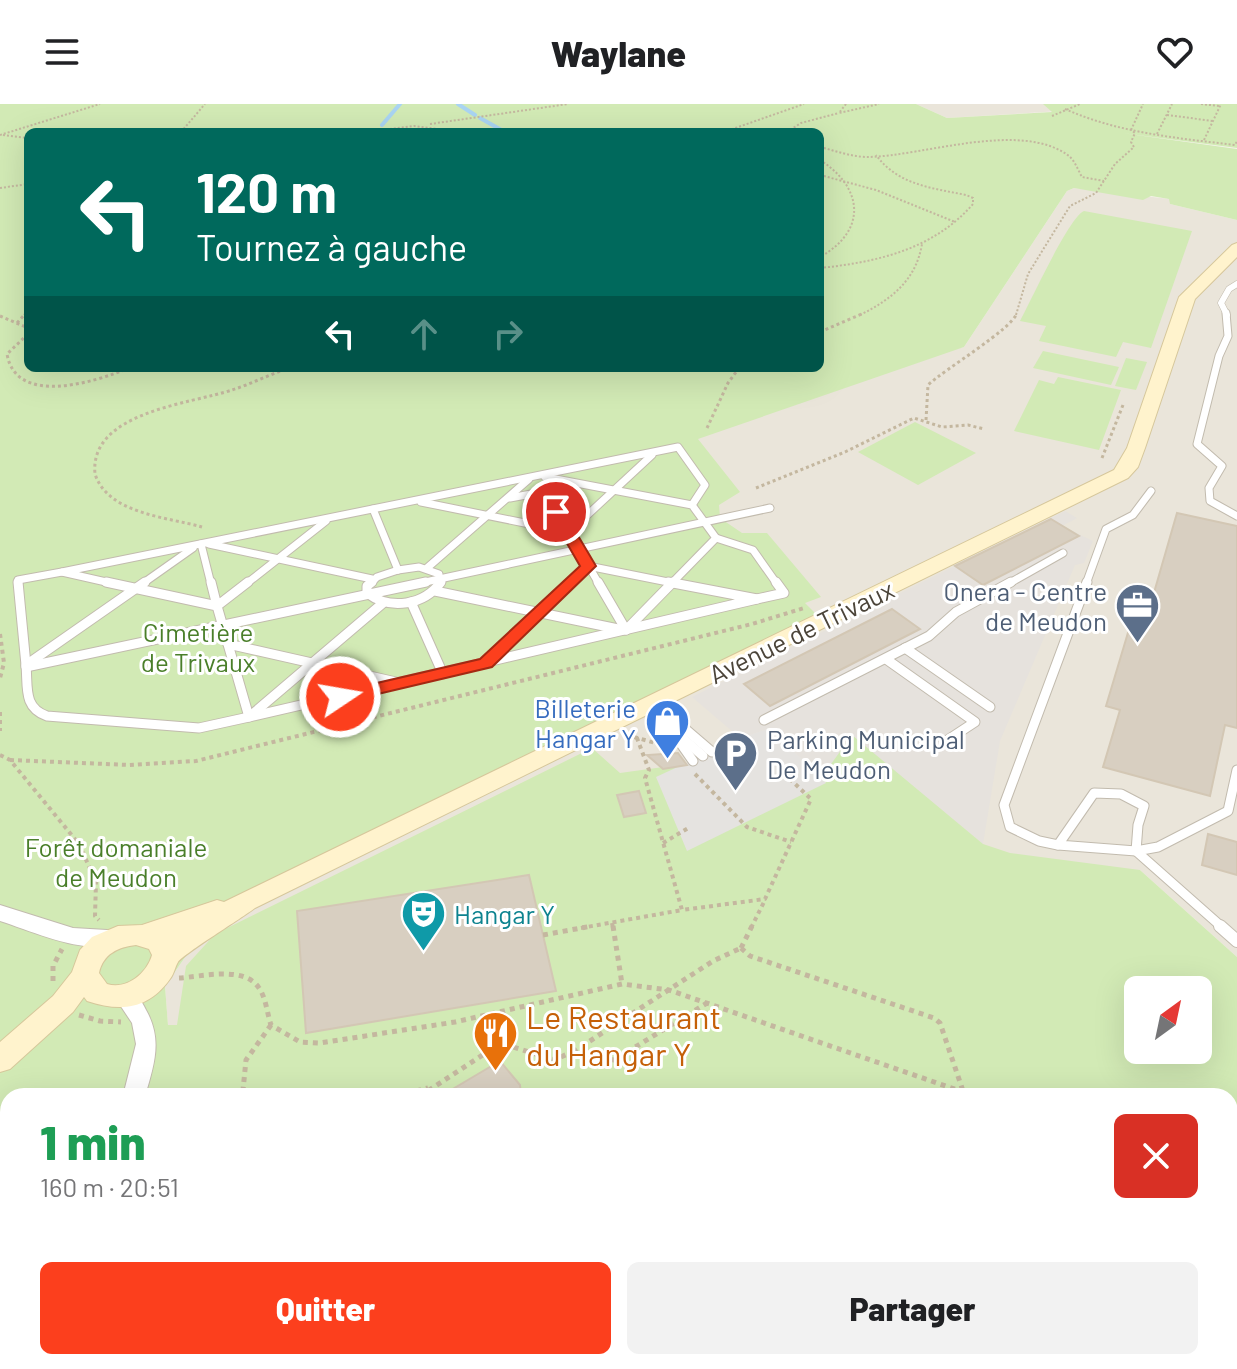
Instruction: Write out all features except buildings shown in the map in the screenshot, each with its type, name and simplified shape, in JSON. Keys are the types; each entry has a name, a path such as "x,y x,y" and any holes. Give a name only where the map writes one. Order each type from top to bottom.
{"main road":[{"name":"Avenue de Trivaux","path":"122,977 97,948 117,937 146,935 246,901 664,711 1121,474 1128,467 1136,448 1187,297 1237,248"},
{"name":"Avenue de Trivaux","path":"0,1060 63,1004 122,977 246,901"},
{"path":"122,977 156,939 146,935"}],"street":[{"path":"0,913 122,977 148,1045 136,1088"}],"lane":[{"path":"1237,284 1229,289 1221,303 1233,328 1197,444 1222,466 1209,488 1210,501 1237,516"},
{"path":"678,447 705,485 692,505 716,538 753,550 784,593 401,684 199,728 41,714 30,704 18,580 678,447"},
{"path":"569,532 655,452"},
{"path":"26,666 201,544 372,579 398,570 427,568 535,476 692,505"},
{"path":"507,499 581,484"},
{"path":"1151,491 1144,506 1124,523 1106,529 1004,805 1010,827 1025,837 1057,846 1136,851 1158,847 1228,811 1237,770"},
{"path":"544,492 626,630"},
{"path":"416,501 569,532"},
{"path":"26,666 770,508"},
{"path":"373,509 398,570"},
{"path":"217,606 329,519"},
{"path":"626,630 716,538"},
{"path":"201,544 249,717"},
{"path":"764,720 929,636 956,612 1063,553"},
{"path":"588,566 757,599"},
{"path":"486,663 588,566"},
{"path":"427,568 441,578"},
{"path":"62,572 217,606"},
{"path":"435,591 441,578"},
{"path":"367,593 372,579"},
{"path":"367,593 383,603 411,602 435,591 626,630"},
{"path":"411,602 443,674"},
{"path":"249,717 383,603"},
{"path":"228,644 401,684"},
{"path":"905,648 990,707"},
{"path":"886,659 975,722 943,743"},
{"path":"664,711 674,730 700,760"},
{"path":"664,711 700,760"},
{"path":"1057,846 1094,793 1116,791 1144,806 1138,825 1136,851"},
{"path":"1136,851 1237,941"}],"path":[{"path":"0,135 100,104"},
{"path":"184,128 205,104"},
{"path":"386,128 568,104"},
{"path":"735,128 804,104"},
{"path":"839,113 846,104"},
{"path":"793,128 801,123 879,104"},
{"path":"1052,116 1080,104"},
{"path":"1131,130 1143,104"},
{"path":"1157,134 1172,104"},
{"path":"1201,104 1220,105 1204,140"},
{"path":"1065,109 1079,117 1131,130 1235,145 1237,141"},
{"path":"1167,115 1213,121"},
{"path":"430,124 446,128"},
{"path":"926,420 928,385 946,368 1015,319 1028,274 1070,206 1096,193 1115,164 1134,147 1131,142 1135,133 1131,130"},
{"path":"0,135 24,138"},
{"path":"824,148 867,157 991,141 1026,142 1075,157 1082,177 1104,181"},
{"path":"824,268 862,265 922,244 969,210 973,198 888,173 876,155"},
{"path":"824,162 839,171 856,214 846,240 824,254"},
{"path":"824,176 876,190 955,222"},
{"path":"0,188 24,185"},
{"path":"824,330 859,314 911,280 922,261 922,244"},
{"path":"17,323 24,315"},
{"path":"0,316 24,326"},
{"path":"24,338 7,354 6,365 12,374 25,381 44,385 78,385 121,372"},
{"path":"202,527 119,502 106,494 93,475 94,460 124,423 139,415 232,390 279,372"},
{"path":"707,428 736,372"},
{"path":"1102,458 1123,405"},
{"path":"756,488 845,452 914,418 942,427 968,425 984,429"},
{"path":"10,760 129,765 196,761 723,631 809,606"},
{"path":"0,634 4,663 0,678"},
{"path":"0,712 0,731"},
{"path":"672,751 661,743 634,737 649,770 645,778 682,910"},
{"path":"0,755 10,760 79,844 96,882 95,916"},
{"path":"700,760 747,827 791,842"},
{"path":"430,1088 501,1043 554,1060 572,1052 713,961 741,948 811,799 791,780"},
{"path":"663,843 690,827"},
{"path":"543,935 682,910 765,899"},
{"path":"612,923 622,984"},
{"path":"741,948 750,956 934,1018 940,1023 963,1088"},
{"path":"122,977 240,976 253,980 260,988 271,1025 300,1042 350,1040 455,1022 622,984 669,990 947,1088"},
{"path":"572,1052 614,1060 707,1003"},
{"path":"243,1088 246,1060 271,1025"}],"shaded area":[{"path":"916,104 1088,104 1061,111 947,118"},
{"path":"1074,188 1170,199 1170,204 1237,220 1237,957 1140,870 979,1088 222,1088 168,1025 165,986 195,943 354,842 434,800 819,617 106,557 964,347 1067,191"},
{"path":"1065,511 1077,518 1062,526 1093,541 1084,563 1075,565 1000,741 983,844 852,736 821,778 770,728 740,738 692,697"},
{"name":"Parking Municipal De Meudon","path":"770,728 826,783 687,851 656,777 740,738"}],"green space":[{"path":"0,104 916,104 947,118 1052,112 1043,104 1237,104 1237,148 1122,133 1237,149 1237,220 1170,204 1169,199 1151,196 1143,200 1074,188 1067,191 964,347 698,439 740,492 719,505 720,518 742,533 767,533 821,597 805,603 819,617 434,800 354,842 195,943 165,986 168,1025 177,1025 186,966 215,934 592,748 620,773 685,764 826,783 821,778 852,735 983,844 1010,853 1140,870 1237,957 1237,1088 0,1088"},
{"path":"1084,211 1192,231 1151,348 1123,342 1116,357 1039,341 1046,326 1020,321 1060,243"},
{"path":"1043,351 1119,367 1111,385 1033,368"},
{"path":"1126,358 1147,362 1136,390 1115,386"},
{"path":"1058,377 1121,390 1099,450 1014,431 1039,380 1054,384"},
{"path":"915,422 976,453 918,485 858,452"}],"waterway":[{"path":"382,125 400,104"},
{"path":"458,104 475,115"},
{"path":"480,118 498,128"}],"place":[{"name":"Onera - Centre de Meudon","path":"1138,644"},
{"name":"Billeterie Hangar Y","path":"667,761"},
{"name":"Parking Municipal De Meudon","path":"736,792"},
{"name":"Hangar Y","path":"423,952"},
{"name":"Le Restaurant du Hangar Y","path":"495,1073"}],"route":[{"path":"340,697 486,663 588,566 556,512"}],"park label":[{"name":"Cimetière de Trivaux","path":"198,646"},
{"name":"Forêt domaniale de Meudon","path":"116,861"}]}
